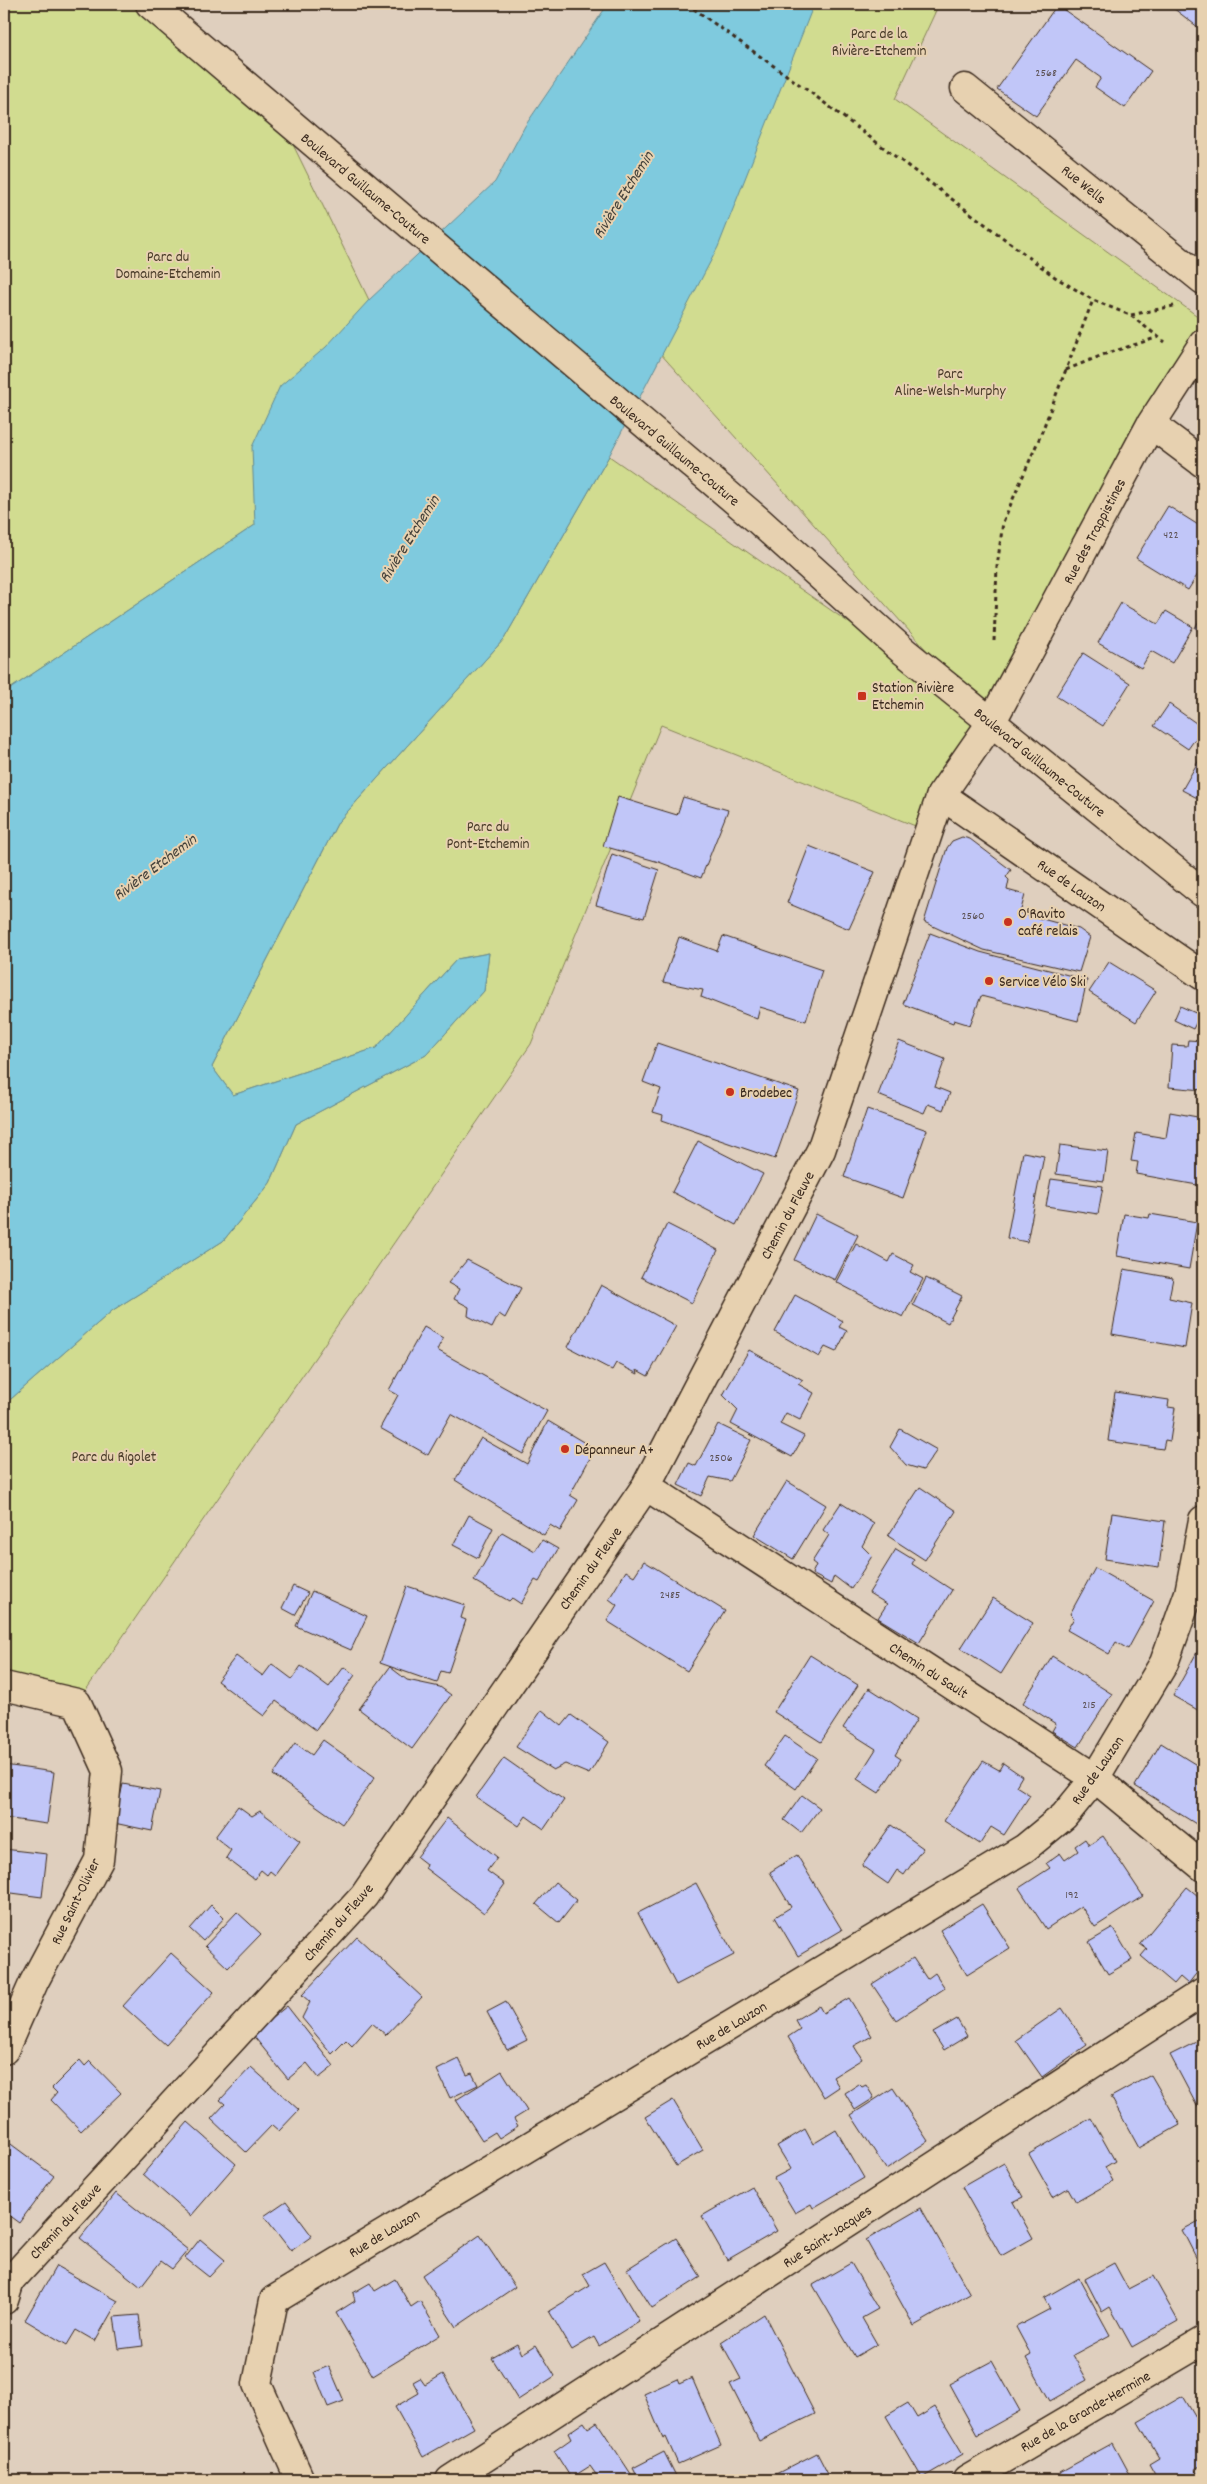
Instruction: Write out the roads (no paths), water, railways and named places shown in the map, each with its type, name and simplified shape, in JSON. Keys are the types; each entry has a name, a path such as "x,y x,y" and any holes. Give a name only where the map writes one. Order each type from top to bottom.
{"street":[{"name":"Boulevard Guillaume-Couture","path":"150,4 758,520 901,648 991,723 1203,893"},
{"name":"Rue Wells","path":"965,88 1203,280"},
{"name":"Rue des Trappistines","path":"991,723 1151,424 1203,344"},
{"path":"1151,424 1203,463"},
{"name":"Chemin du Fleuve","path":"6,2285 364,1896 646,1486 821,1150 941,795 991,723"},
{"name":"Rue de Lauzon","path":"941,795 1203,976"},
{"name":"Chemin du Sault","path":"646,1486 1094,1778 1203,1867"},
{"name":"Rue de Lauzon","path":"300,2480 257,2384 274,2300 1025,1848 1064,1816 1094,1778 1164,1663 1189,1593 1203,1520"},
{"name":"Rue Saint-Olivier","path":"4,1686 77,1703 108,1771 99,1860 34,1982 4,2050"},
{"name":"Rue Saint-Jacques","path":"450,2480 1203,1992"},
{"name":"Rue de la Grande-Hermine","path":"967,2480 1203,2342"}],"water":[{"name":"Rivière Etchemin","path":"608,4 814,4 718,247 609,456 504,639 338,822 212,1067 233,1095 376,1048 457,959 489,953 484,991 426,1055 296,1124 270,1183 223,1241 113,1310 4,1405 4,693 255,525 252,447 280,386 326,347 369,300 495,182 525,126"}],"place":[{"name":"Station Rivière Etchemin","path":"862,696"},
{"name":"O'Ravito café relais","path":"1008,922"},
{"name":"Service Vélo Ski","path":"989,981"},
{"name":"Brodebec","path":"730,1092"},
{"name":"Dépanneur A+","path":"565,1449"}],"park label":[{"name":"Parc de la Rivière-Etchemin","path":"879,42"},
{"name":"Parc du Domaine-Etchemin","path":"168,264"},
{"name":"Parc Aline-Welsh-Murphy","path":"950,382"},
{"name":"Parc du Pont-Etchemin","path":"488,834"},
{"name":"Parc du Rigolet","path":"114,1456"}]}
